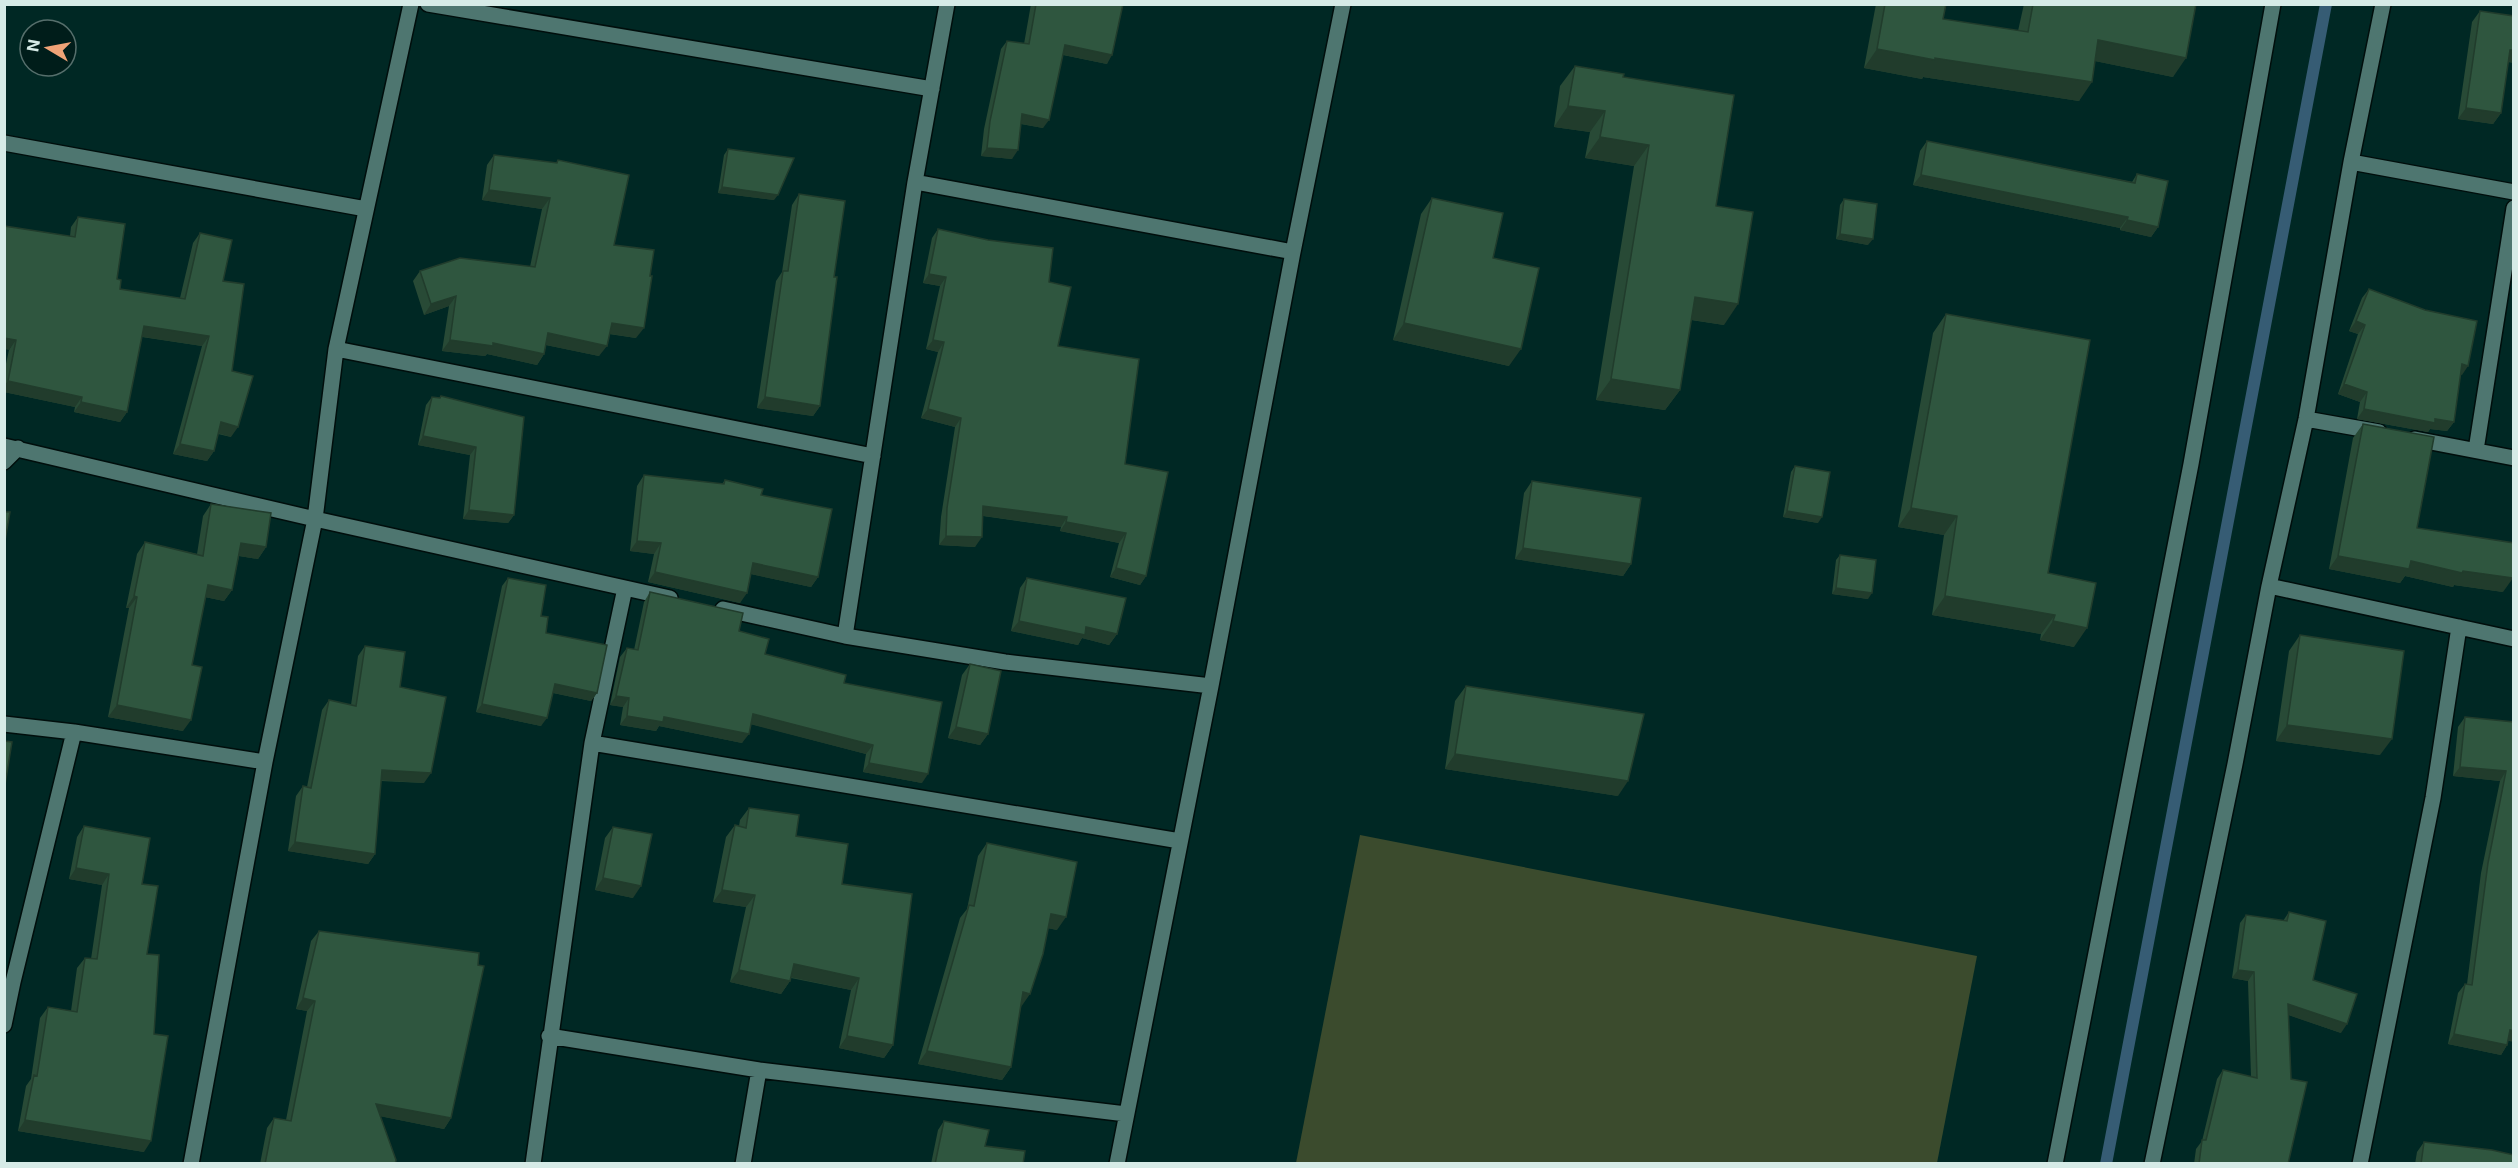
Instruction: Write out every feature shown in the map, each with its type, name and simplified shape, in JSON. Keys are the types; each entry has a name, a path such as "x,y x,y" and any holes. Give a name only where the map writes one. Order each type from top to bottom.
{"street":[{"path":"191,1164 265,762 315,519 336,349 411,4"},
{"path":"428,4 932,89"},
{"path":"845,636 915,182 947,4"},
{"path":"1117,1164 1343,4"},
{"path":"2055,1164 2191,464 2273,4"},
{"path":"2152,1164 2235,764 2269,586 2306,419 2351,162 2383,4"},
{"path":"4,143 366,209"},
{"path":"2351,162 2514,192"},
{"path":"915,182 1293,252"},
{"path":"2476,450 2514,208"},
{"path":"336,349 873,456"},
{"path":"2306,419 2514,458"},
{"path":"4,462 11,447 315,519 683,601"},
{"path":"2269,586 2514,639"},
{"path":"533,1164 549,1036 592,743 625,588"},
{"path":"706,606 845,636 1005,662 1211,686"},
{"path":"2360,1164 2433,798 2459,627"},
{"path":"4,724 74,732 265,762"},
{"path":"4,1025 74,732"},
{"path":"592,743 1180,841"},
{"path":"549,1036 759,1070 1126,1114"},
{"path":"743,1164 759,1070"}],"green space":[{"path":"1360,835 1977,956 1937,1163 1296,1163"}],"building":[{"path":"1036,4 1123,4 1112,55 1065,45 1049,120 1022,114 1018,150 987,148 990,121 1007,41 1029,44"},
{"path":"1885,4 1946,4 1943,19 2028,32 2033,4 2196,4 2186,58 2098,40 2092,82 1935,58 1935,60 1877,49"},
{"path":"2480,11 2514,16 2514,50 2510,50 2501,113 2466,108"},
{"path":"1575,66 1624,74 1623,77 1734,95 1716,206 1753,212 1738,304 1695,297 1680,390 1611,379 1649,145 1600,137 1605,111 1568,106"},
{"path":"1927,141 2135,183 2137,174 2168,181 2158,227 2127,220 2128,217 1921,175"},
{"path":"728,149 794,158 778,195 722,187"},
{"path":"494,155 557,163 558,160 629,175 614,245 654,250 644,328 612,323 607,346 548,333 544,354 493,343 493,346 450,340 456,296 431,304 420,271 460,258 535,267 550,198 489,190"},
{"path":"799,194 845,201 820,406 765,397 783,271 788,271"},
{"path":"1432,198 1503,213 1493,258 1539,268 1521,349 1404,323"},
{"path":"1844,199 1877,204 1873,239 1840,234"},
{"path":"78,217 125,224 117,279 121,280 120,289 185,299 200,233 232,240 223,281 244,284 232,371 253,376 238,427 221,422 214,451 180,444 209,336 144,326 127,412 81,402 82,397 8,381 16,340 4,338 4,226 75,237"},
{"path":"938,229 988,240 1053,248 1049,282 1071,287 1058,346 1139,359 1125,464 1168,472 1146,576 1116,568 1126,533 1066,522 1067,517 983,506 982,537 946,536 947,508 961,418 928,409 944,342 933,340 946,277 929,274"},
{"path":"2369,289 2425,310 2477,321 2468,366 2462,364 2454,422 2435,419 2435,423 2364,409 2367,392 2344,384 2365,325 2356,321"},
{"path":"1946,314 2090,340 2048,573 2096,583 2087,628 2053,621 2055,615 1945,596 1957,516 1911,508"},
{"path":"441,396 524,417 514,515 469,510 476,447 423,436 432,397 440,398"},
{"path":"2363,424 2434,437 2417,528 2514,543 2513,578 2463,571 2462,573 2411,561 2409,569 2338,556"},
{"path":"1795,466 1830,472 1822,517 1787,511"},
{"path":"644,475 724,484 725,480 763,489 761,495 832,509 818,577 753,563 747,593 655,572 661,543 637,541"},
{"path":"1532,481 1641,498 1631,564 1523,548"},
{"path":"211,504 271,513 266,547 241,543 232,590 208,585 192,665 202,667 191,720 117,705 145,542 203,556"},
{"path":"4,512 10,512 4,546"},
{"path":"1840,555 1876,560 1872,593 1836,588"},
{"path":"508,578 546,585 541,616 548,617 546,633 607,645 597,693 555,684 547,718 482,704"},
{"path":"1027,578 1126,598 1117,634 1086,627 1085,635 1019,621"},
{"path":"650,592 743,613 739,631 769,639 765,654 846,675 844,683 942,702 928,774 869,763 873,745 753,714 749,734 664,717 663,722 627,716 629,698 616,696 627,648 638,650"},
{"path":"2300,635 2404,651 2392,739 2287,725"},
{"path":"365,646 405,652 400,687 446,697 431,773 382,770 375,854 295,842 303,786 311,788 329,700 356,706"},
{"path":"970,664 1001,671 988,734 956,727"},
{"path":"1466,686 1644,714 1628,781 1455,754"},
{"path":"2465,717 2514,722 2514,1031 2510,1030 2507,1045 2454,1034 2465,984 2472,985 2488,863 2506,771 2460,767"},
{"path":"4,741 12,742 4,791"},
{"path":"749,808 799,815 796,836 848,844 842,884 912,894 893,1045 847,1036 859,978 794,964 790,981 739,970 755,895 722,890 735,825 746,828"},
{"path":"84,826 150,838 142,884 158,886 147,954 159,955 154,1034 168,1036 151,1141 25,1120 34,1075 37,1076 48,1007 77,1012 85,958 97,959 109,874 76,868"},
{"path":"613,827 652,834 641,886 603,878"},
{"path":"987,843 1077,862 1066,917 1051,914 1043,954 1030,994 1023,992 1011,1067 927,1051 969,905 974,906"},
{"path":"2289,912 2326,921 2313,980 2357,994 2347,1024 2288,1004 2291,1079 2307,1082 2288,1164 2199,1164 2202,1140 2206,1140 2223,1070 2257,1078 2254,972 2238,970 2246,915 2287,921"},
{"path":"319,931 479,953 478,965 484,966 451,1118 376,1104 396,1160 395,1164 265,1164 274,1118 291,1121 315,1001 303,998"},
{"path":"944,1121 989,1130 985,1146 1025,1151 1023,1164 935,1164"},
{"path":"2424,1142 2492,1150 2514,1155 2514,1164 2421,1164"}],"waterway":[{"path":"2106,1164 2326,4"}]}
